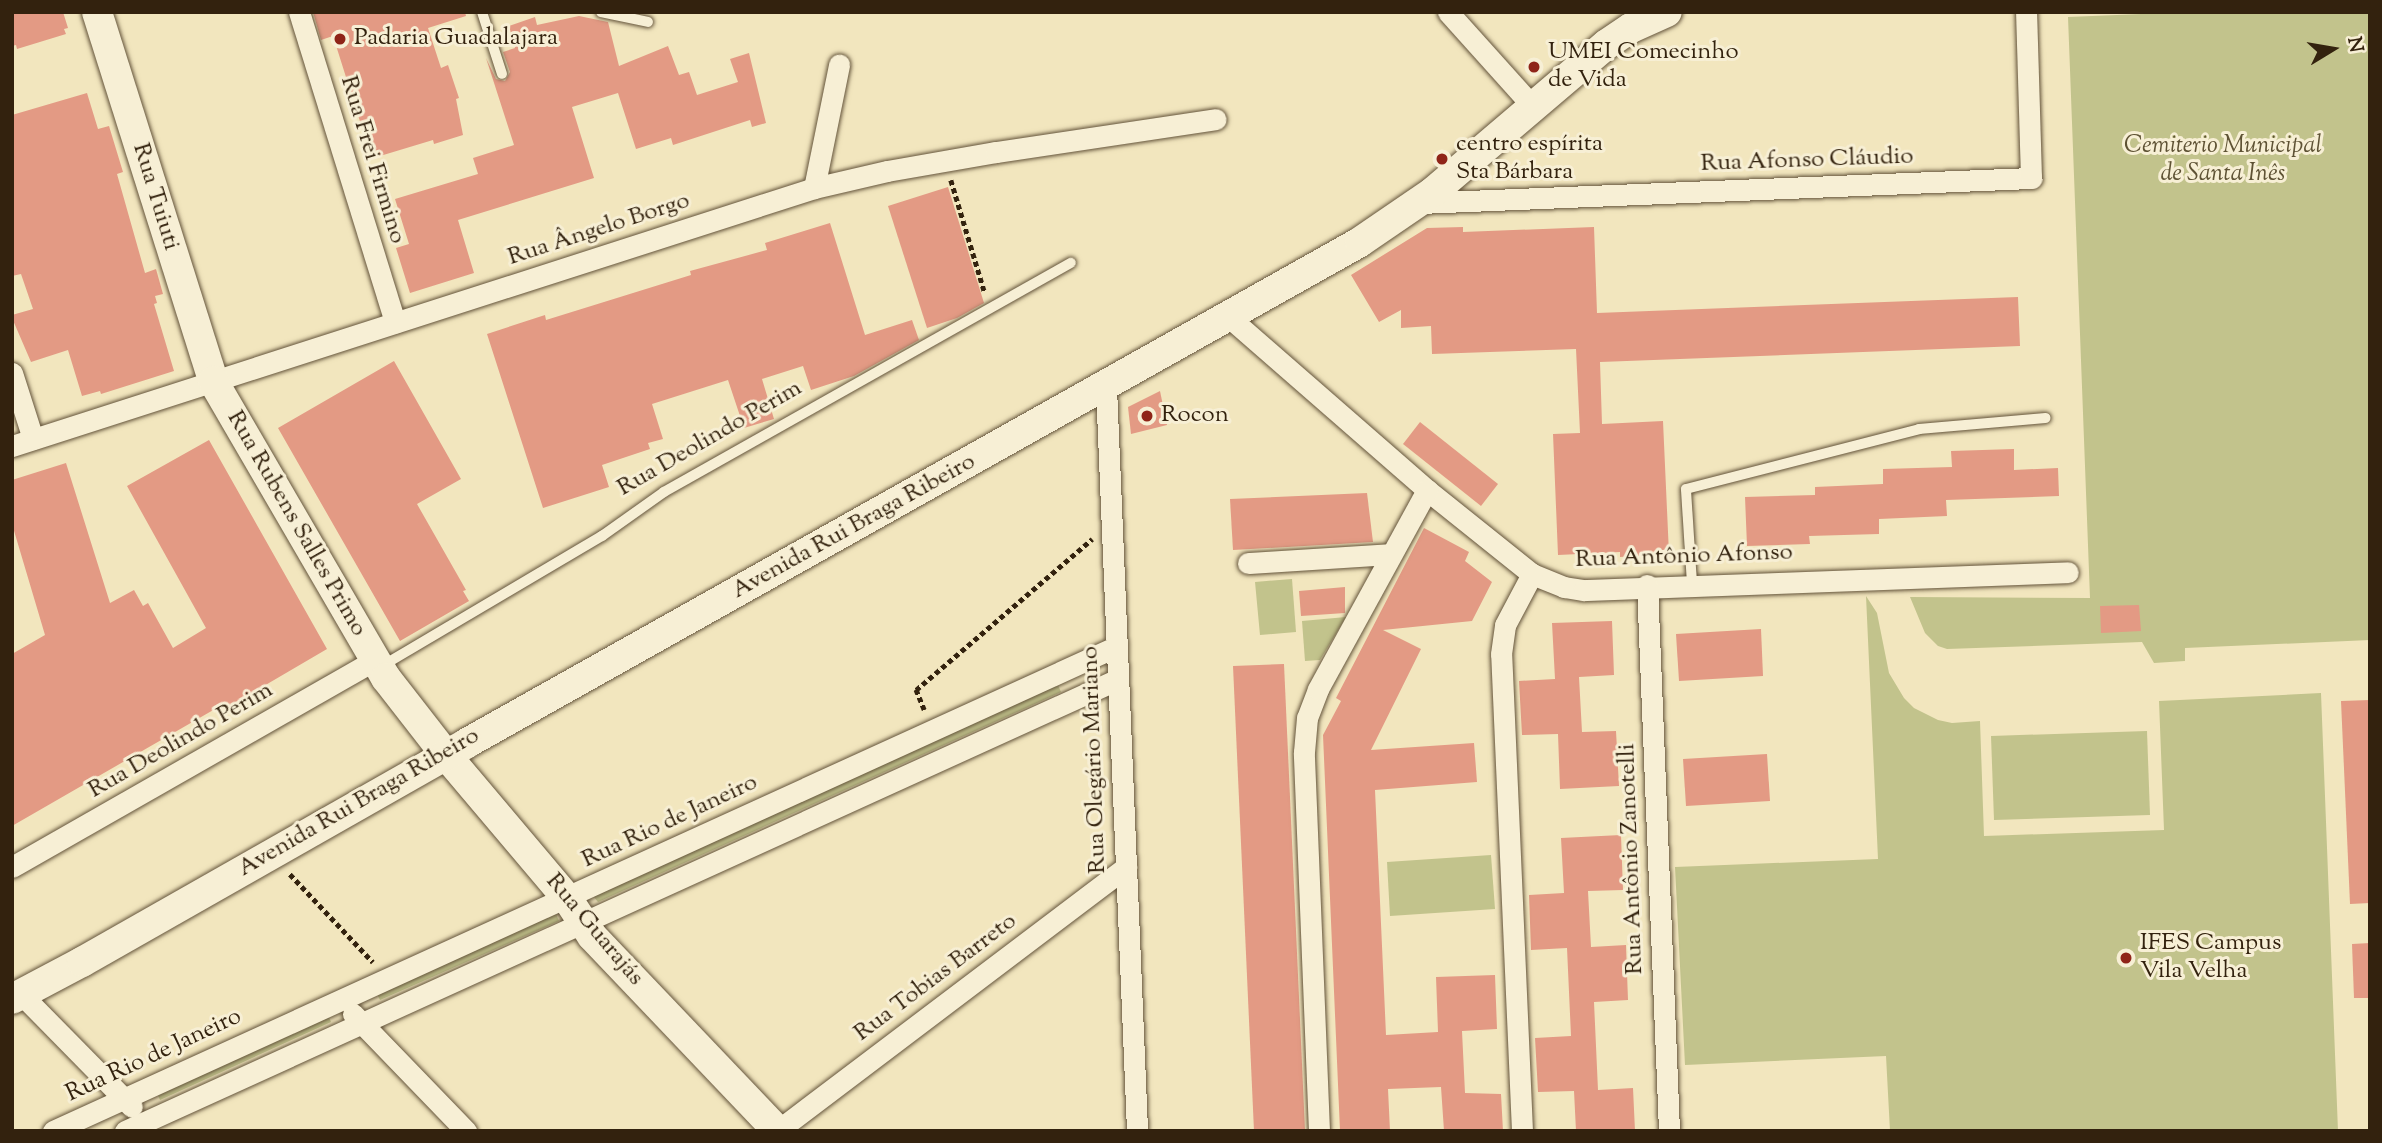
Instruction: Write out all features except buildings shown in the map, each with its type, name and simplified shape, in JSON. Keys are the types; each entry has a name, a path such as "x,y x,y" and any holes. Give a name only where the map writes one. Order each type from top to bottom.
{"main road":[{"name":"Rua Tuiuti","path":"97,12 213,381"},
{"name":"Avenida Rui Braga Ribeiro","path":"16,996 82,962 271,853 1230,318 1360,242 1419,203 1607,44 1631,28 1667,12"},
{"name":"Rua Rubens Salles Primo","path":"213,381 377,664 446,755"},
{"name":"Rua Guarajás","path":"446,755 575,910 778,1130"}],"street":[{"name":"Rua Frei Firmino","path":"299,12 395,322"},
{"path":"1448,12 1534,108"},
{"name":"Rua Afonso Cláudio","path":"1419,203 2031,178 2026,12"},
{"path":"814,188 839,65"},
{"name":"Rua Ângelo Borgo","path":"12,446 814,188 945,162 1216,119"},
{"name":"Rua Antônio Afonso","path":"1230,318 1427,490 1532,574 1564,587 1584,590 1692,583 2068,572"},
{"path":"12,373 33,439"},
{"name":"Rua Olegário Mariano","path":"1106,387 1137,1131"},
{"path":"1319,1131 1304,735 1318,689 1427,490"},
{"path":"1248,563 1391,554"},
{"path":"1522,1131 1501,654 1505,625 1532,574"},
{"name":"Rua Antônio Zanotelli","path":"1647,585 1670,1131"},
{"name":"Rua Rio de Janeiro","path":"125,1131 151,1126 362,1022 575,910 932,730 1117,646"},
{"name":"Rua Deolindo Perim","path":"12,867 377,664"},
{"name":"Rua Rio de Janeiro","path":"53,1131 388,978 575,910 1118,679"},
{"name":"Rua Tobias Barreto","path":"778,1130 1126,867"},
{"path":"16,996 151,1126"},
{"path":"339,1000 466,1131"}],"lane":[{"path":"482,12 502,74"},
{"path":"601,12 649,22"},
{"name":"Rua Deolindo Perim","path":"377,664 602,536 664,492 1071,262"},
{"path":"1692,583 1686,489 1919,429 2046,418"}],"path":[{"path":"945,162 990,310"},
{"path":"932,730 916,690 1112,522"},
{"path":"271,853 388,978"}],"green space":[{"name":"Cemiterio Municipal de Santa Inês","path":"2190,12 2370,12 2370,640 2185,648 2185,661 2154,663 2142,642 1947,649 1938,646 1925,633 1910,597 2090,598 2068,17"},
{"path":"1292,579 1296,632 1260,635 1255,582"},
{"name":"IFES Campus Vila Velha","path":"1866,596 1877,613 1889,673 1904,698 1914,708 1938,720 1952,723 1980,721 1984,836 2164,830 2159,701 2321,693 2338,1131 1890,1131 1886,1056 1685,1065 1675,867 1878,859"},
{"path":"1346,617 1320,660 1305,661 1302,621"},
{"path":"1058,685 1061,692 598,902 593,896"},
{"path":"2147,731 2150,815 1994,820 1991,736"},
{"path":"1491,855 1495,909 1390,916 1387,862"},
{"path":"556,914 559,921 380,1000 377,994"},
{"path":"328,1015 331,1022 160,1100 157,1093"}],"place":[{"name":"Padaria Guadalajara","path":"340,39"},
{"name":"UMEI Comecinho de Vida","path":"1534,67"},
{"name":"centro espírita Sta Bárbara","path":"1442,159"},
{"name":"Rocon","path":"1147,416"},
{"name":"IFES Campus Vila Velha","path":"2126,958"}]}
